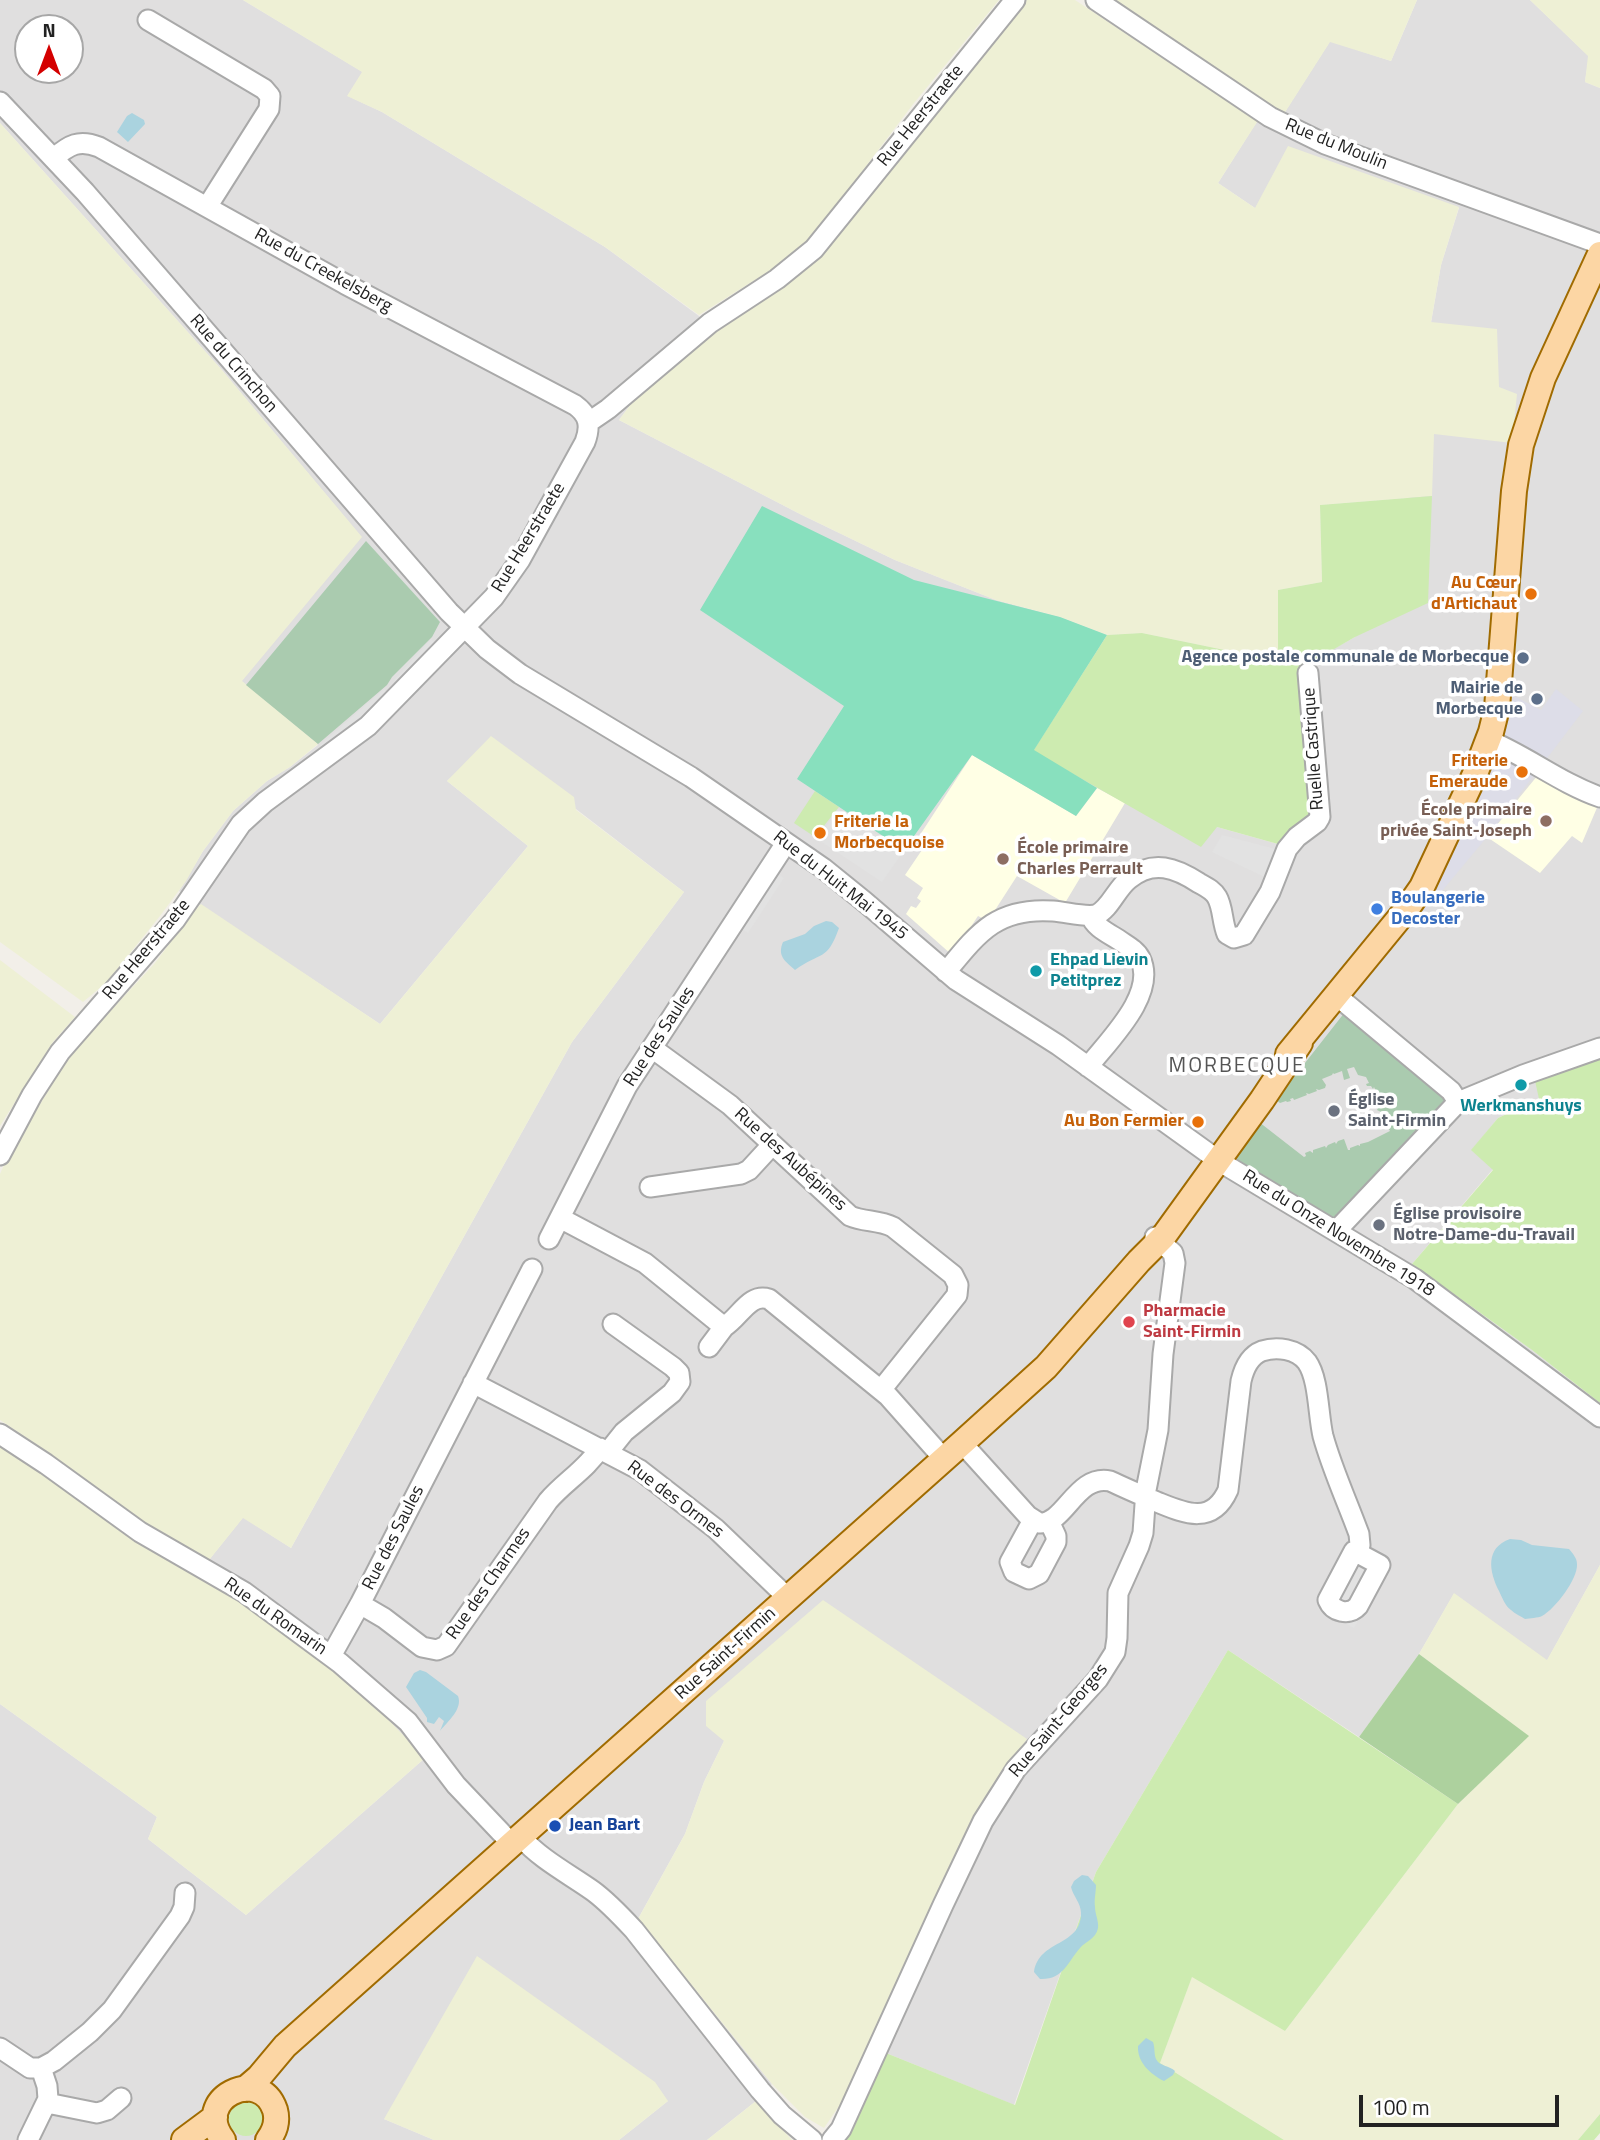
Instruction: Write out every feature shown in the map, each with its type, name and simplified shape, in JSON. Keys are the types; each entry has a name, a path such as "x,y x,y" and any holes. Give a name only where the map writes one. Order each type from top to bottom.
{"main road":[{"name":"Rue Saint-Firmin","path":"184,2140 215,2117 226,2096 245,2089 285,2046 1046,1367 1157,1239 1214,1157 1231,1122 1300,1043 1406,910 1422,887 1467,794 1488,740 1499,689 1514,491 1521,445 1543,378 1600,254"},
{"name":"Rue Saint-Firmin","path":"271,2102 277,2075 301,2034"},
{"path":"245,2089 260,2092 271,2102 276,2115 273,2137"},
{"path":"215,2117 223,2140"}],"street":[{"name":"Rue Heerstraete","path":"0,1155 32,1095 60,1052 176,920 241,824 265,802 368,726 501,589 520,560 585,442 589,422 710,323 777,279 814,249 1015,0"},
{"name":"Rue du Moulin","path":"1096,0 1249,103 1297,132 1600,244"},
{"path":"148,20 264,89 270,96 269,109 207,207"},
{"name":"Rue du Crinchon","path":"0,102 54,158 465,628"},
{"name":"Rue du Creekelsberg","path":"54,158 74,143 92,144 345,284 575,405 589,422"},
{"name":"Rue du Huit Mai 1945","path":"465,628 496,657 527,679 691,777 786,843 851,890 946,972 1088,1067 1214,1157"},
{"name":"Ruelle Castrique","path":"1091,916 1104,910 1120,888 1134,875 1153,868 1172,868 1213,892 1218,900 1226,931 1231,937 1239,938 1244,935 1270,892 1287,849 1320,817 1308,673"},
{"path":"1488,740 1565,782 1600,797"},
{"name":"Rue des Saules","path":"549,1239 617,1105 786,843"},
{"path":"946,972 979,933 1007,917 1035,911 1091,916 1095,924 1136,953 1143,967 1143,976 1135,1007 1088,1067"},
{"path":"1337,996 1451,1091 1458,1102"},
{"name":"Rue des Aubépines","path":"652,1048 730,1105 850,1216 893,1227 951,1272 957,1282 958,1292 955,1298 881,1390"},
{"path":"1336,1231 1458,1102 1523,1075 1600,1048"},
{"path":"650,1187 741,1174 749,1170 772,1145"},
{"name":"Rue du Onze Novembre 1918","path":"1214,1157 1422,1283 1600,1418"},
{"path":"560,1218 645,1263 724,1327"},
{"name":"Rue Saint-Georges","path":"832,2140 841,2129 983,1821 1016,1769 1098,1679 1112,1658 1117,1638 1118,1593 1141,1540 1145,1497 1158,1430 1163,1354 1175,1263 1173,1253 1157,1239"},
{"name":"Rue des Saules","path":"331,1656 532,1269"},
{"path":"709,1348 724,1327 736,1319 753,1300 765,1298 1041,1521 1087,1485 1098,1480 1110,1481 1193,1514 1208,1512 1219,1506 1228,1490 1231,1475 1244,1369 1250,1359 1259,1352 1271,1349 1299,1354 1311,1370 1325,1441 1359,1534 1358,1553"},
{"name":"Rue des Charmes","path":"360,1604 384,1618 422,1647 437,1650 446,1646 561,1486 672,1393 680,1382 679,1373 673,1367 612,1324"},
{"name":"Rue des Ormes","path":"473,1383 640,1470 708,1522 788,1598"},
{"name":"Rue du Romarin","path":"0,1434 140,1532 254,1599 331,1656 408,1722 456,1786 516,1841"},
{"path":"516,1841 530,1847 619,1913 760,2090 782,2115 812,2140"},
{"path":"0,2048 25,2066 41,2068 80,2041 112,2010 180,1916 185,1893"},
{"path":"28,2140 47,2103 48,2091 41,2068"},
{"path":"47,2103 97,2113 107,2110 121,2098"}],"shaded area":[{"path":"0,0 243,0 363,72 348,96 382,112 605,247 699,316 713,332 640,392 619,420 895,560 996,600 1060,617 1107,635 1034,750 1217,827 1285,846 1303,666 1355,637 1434,433 1499,387 1431,323 1441,265 1459,208 1255,208 1218,183 1268,104 1284,113 1330,41 1391,61 1417,0 1530,0 1589,56 1585,82 1600,88 1600,1053 1539,1098 1498,1118 1472,1150 1493,1169 1412,1264 1532,1350 1600,1403 1600,1565 1547,1661 1454,1594 1419,1654 1359,1737 1228,1650 1096,1872 1014,2105 881,2051 724,1741 704,1782 685,1834 638,1919 772,2084 756,2101 707,2140 619,2140 668,2101 384,2119 434,2140 0,2140 0,1704 157,1817 148,1839 246,1915 425,1758 197,1575 243,1517 291,1548 572,1042 684,892 576,809 465,765 447,781 528,846 380,1024 179,891 203,851 233,811 267,781 318,745 241,681 361,537 221,369 0,123"},
{"path":"243,0 999,0 914,103 813,236 782,263 699,315 605,247 382,112 347,96 362,72"},
{"path":"1027,0 1075,0 1259,119 1218,183 1255,208 1288,146 1459,207 1441,265 1431,322 1497,329 1499,387 1517,394 1512,443 1434,434 1432,496 1320,505 1322,582 1278,590 1278,661 1142,633 1107,635 1060,617 996,600 895,560 619,420 640,392 713,332 783,287 826,249 1003,26"},
{"path":"1113,0 1417,0 1391,61 1330,42 1284,114"},
{"path":"1530,0 1600,0 1600,88 1585,82 1588,56"},
{"path":"0,123 221,369 362,537 242,681 318,744 290,767 267,781 233,811 160,916 106,983 83,1002 0,942"},
{"path":"366,541 440,622 432,637 387,685 318,744 246,685"},
{"path":"431,639 438,646 401,686 394,680"},
{"path":"384,689 391,696 326,753 320,745"},
{"path":"1556,689 1583,711 1487,837 1412,927 1404,922 1505,694 1541,710"},
{"path":"491,736 574,797 576,810 684,892 572,1042 291,1548 243,1518 197,1575 254,1610 363,1693 425,1758 246,1915 148,1839 157,1817 0,1704 0,1447 18,1455 102,1517 132,1514 0,1420 0,1174 64,1065 155,963 201,904 380,1024 528,846 447,781"},
{"name":"École primaire Charles Perrault","path":"972,755 1076,816 1097,788 1125,803 1065,903 1017,876 988,921 978,916 952,955 906,914 911,906 916,908 921,901 917,898 923,888 905,875 926,844 918,838"},
{"name":"École primaire privée Saint-Joseph","path":"1538,775 1599,803 1582,843 1572,836 1540,873 1487,837"},
{"path":"838,809 903,852 882,882 817,839"},
{"path":"1222,835 1279,850 1269,879 1212,852"},
{"path":"774,872 784,878 748,933 738,927"},
{"path":"0,960 75,1017 53,1042 0,1126"},
{"path":"1345,1012 1448,1102 1336,1221 1234,1158 1259,1122 1304,1157 1305,1153 1313,1153 1313,1150 1325,1146 1326,1148 1344,1139 1350,1150 1390,1131 1384,1121 1381,1123 1379,1120 1382,1118 1381,1112 1377,1110 1381,1102 1374,1087 1373,1089 1367,1086 1369,1083 1366,1077 1358,1075 1354,1067 1347,1069 1350,1078 1344,1080 1342,1071 1333,1073 1322,1079 1325,1088 1316,1089 1317,1091 1287,1102 1280,1103 1276,1100"},
{"path":"1353,1543 1390,1563 1354,1628 1317,1608"},
{"path":"1600,1565 1600,2114 1578,2140 1284,2140 1160,2063 1192,1976 1285,2031 1458,1804 1528,1736 1419,1654 1454,1593 1547,1660"},
{"path":"823,1600 1027,1739 999,1779 846,2096 824,2128 805,2117 772,2084 638,1919 685,1834 704,1782 724,1741 706,1726 706,1701"},
{"path":"477,1956 655,2082 668,2101 619,2140 434,2140 384,2119"},
{"path":"756,2101 792,2140 707,2140"}],"green space":[{"path":"1432,496 1428,603 1355,637 1303,667 1313,812 1285,846 1217,827 1201,847 1033,751 1107,635 1142,633 1278,661 1278,590 1322,582 1320,505"},
{"path":"762,506 914,580 1060,617 1107,635 1034,750 1097,788 1076,816 972,755 904,850 797,779 844,706 700,610"},
{"path":"815,791 839,807 815,837 794,823"},
{"path":"1600,1053 1600,1403 1532,1350 1412,1264 1493,1170 1471,1150 1498,1118 1539,1099 1534,1076"},
{"path":"1228,1650 1458,1804 1285,2031 1192,1977 1160,2063 1284,2140 842,2140 881,2051 1015,2105 1096,1872"},
{"path":"1419,1654 1529,1736 1458,1804 1359,1737"},
{"path":"246,2102 258,2107 263,2119 258,2131 246,2136 234,2131 229,2119 234,2107"},
{"path":"1600,2114 1600,2133 1594,2140 1578,2140"}],"water":[{"path":"132,113 144,120 145,124 128,142 117,132"},
{"path":"826,921 839,928 831,946 822,955 795,970 782,955 783,942 805,934"},
{"path":"1510,1539 1532,1545 1569,1549 1576,1560 1576,1570 1570,1585 1553,1607 1542,1616 1525,1619 1514,1613 1505,1604 1496,1583 1491,1568 1493,1554 1496,1548"},
{"path":"420,1670 458,1696 457,1710 440,1731 444,1721 439,1717 434,1724 427,1722 406,1687 414,1673"},
{"path":"1082,1875 1088,1876 1096,1885 1097,1932 1059,1974 1040,1979 1034,1972 1037,1961 1074,1932 1079,1924 1081,1909 1071,1887"},
{"path":"1146,2038 1153,2042 1157,2061 1175,2071 1164,2081 1149,2071 1142,2062 1138,2046"}],"place":[{"name":"Au Cœur d'Artichaut","path":"1531,594"},
{"name":"Agence postale communale de Morbecque","path":"1523,658"},
{"name":"Mairie de Morbecque","path":"1537,699"},
{"name":"Friterie Emeraude","path":"1522,772"},
{"name":"École primaire privée Saint-Joseph","path":"1546,821"},
{"name":"Friterie la Morbecquoise","path":"820,833"},
{"name":"École primaire Charles Perrault","path":"1003,859"},
{"name":"Boulangerie Decoster","path":"1377,909"},
{"name":"Ehpad Lievin Petitprez","path":"1036,971"},
{"name":"Werkmanshuys","path":"1521,1085"},
{"name":"Église Saint-Firmin","path":"1334,1111"},
{"name":"Au Bon Fermier","path":"1198,1122"},
{"name":"Église provisoire Notre-Dame-du-Travail","path":"1379,1225"},
{"name":"Pharmacie Saint-Firmin","path":"1129,1322"},
{"name":"Jean Bart","path":"555,1826"}],"district":[{"name":"MORBECQUE","path":"1237,1067"}]}
